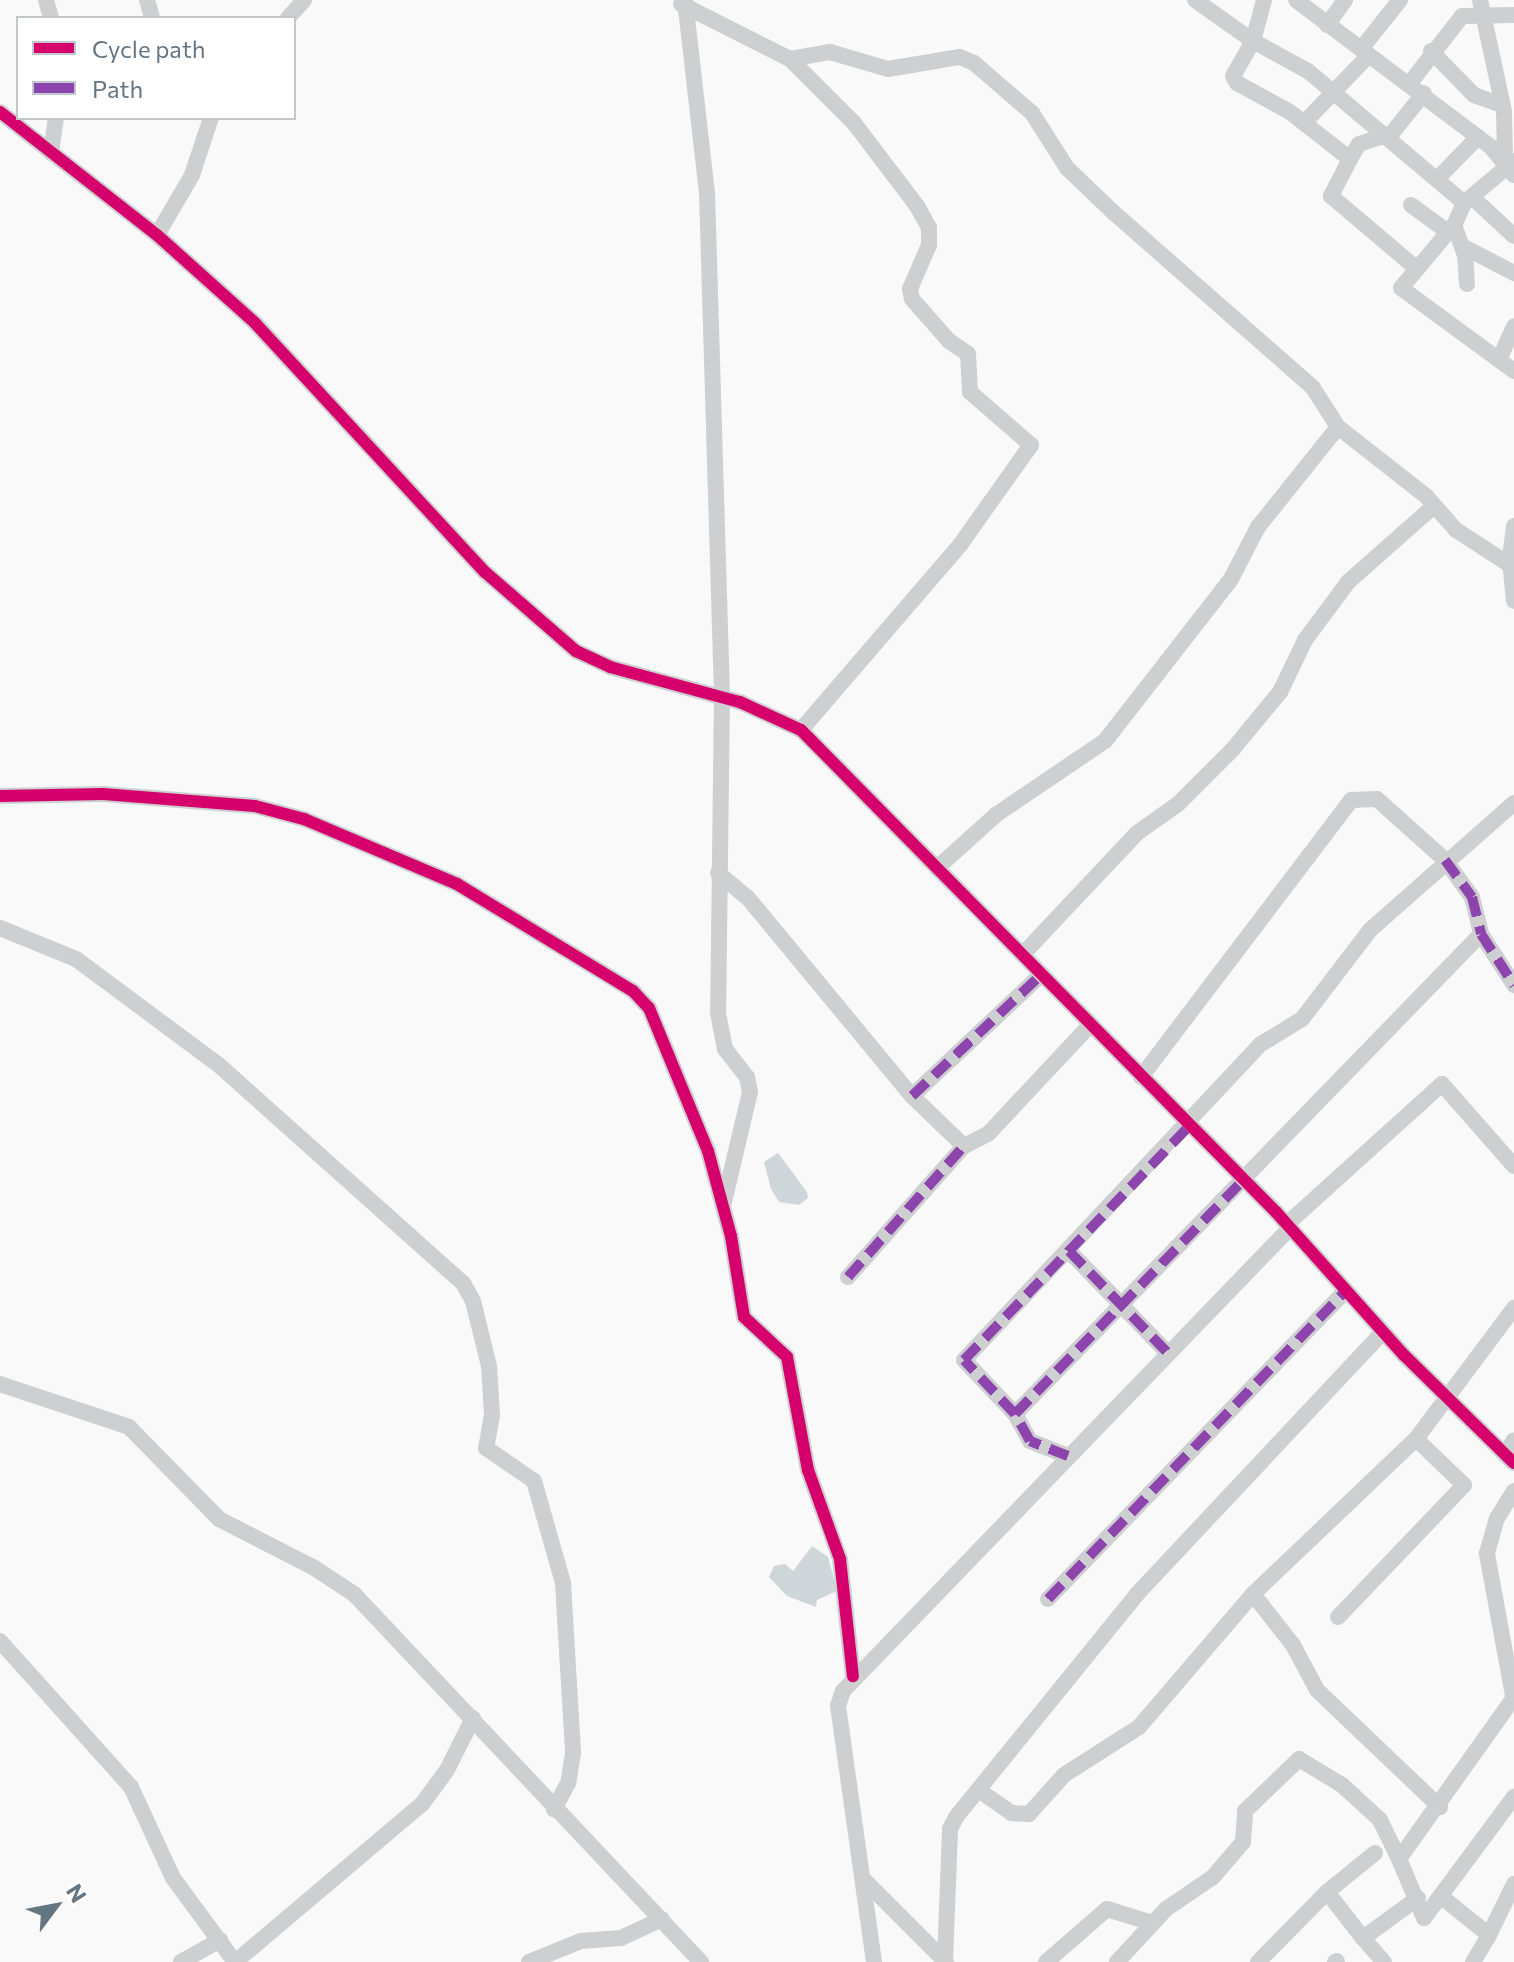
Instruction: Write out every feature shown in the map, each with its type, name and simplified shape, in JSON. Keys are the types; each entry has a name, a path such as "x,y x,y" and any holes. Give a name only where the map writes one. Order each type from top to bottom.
{"street":[{"path":"290,16 304,0"},
{"path":"1195,0 1333,91 1514,236"},
{"path":"1264,0 1253,41 1233,76 1237,83 1304,123 1350,159"},
{"path":"1327,25 1345,0"},
{"path":"1304,123 1365,52 1400,0"},
{"path":"1301,2 1327,25 1424,93 1511,166"},
{"path":"682,3 790,59 843,111 917,206 929,228 929,245 910,289 912,299 949,341 968,354 970,392 1031,445 960,545 801,730"},
{"path":"682,3 707,193 722,696 718,873 720,1032 725,1049 747,1077 750,1092 723,1207"},
{"path":"1410,83 1431,51 1462,16 1481,6 1514,15"},
{"path":"1481,6 1511,166"},
{"path":"1431,51 1474,95 1502,105"},
{"path":"790,59 830,52 888,69 960,57 974,63 1032,113 1067,168 1313,388 1338,427 1434,506 1456,530 1510,565"},
{"path":"1416,268 1331,196 1359,144 1389,135 1424,93"},
{"path":"0,112 157,235 296,363 485,572 576,651 610,667 722,696 801,730 1244,1179 1383,1332 1510,1459"},
{"path":"51,153 56,120"},
{"path":"193,120 200,148"},
{"path":"157,235 192,175 210,120"},
{"path":"1439,177 1478,137"},
{"path":"1511,166 1468,200 1451,229 1401,288 1514,371"},
{"path":"1411,205 1451,229 1462,246 1467,284"},
{"path":"1462,246 1514,273"},
{"path":"1499,360 1514,326"},
{"path":"937,868 997,814 1113,732 1231,579 1258,527 1338,427"},
{"path":"1023,954 1137,833 1178,804 1233,749 1280,692 1305,640 1339,592 1365,562 1434,506"},
{"path":"1514,526 1510,565 1514,601"},
{"path":"0,796 103,794 255,806 394,855 516,918 633,991 649,1008 708,1151 723,1207 744,1317 787,1357 808,1470 840,1559 853,1676"},
{"path":"1141,1077 1351,800 1377,799 1445,860 1472,897 1481,934 1514,985"},
{"path":"1068,1456 1030,1441 1015,1414 964,1360 1190,1125 1261,1044 1302,1019 1370,930 1445,860 1514,803"},
{"path":"718,873 748,898 912,1096 964,1146"},
{"path":"0,928 76,959 220,1066 463,1283 473,1301 489,1366 492,1415 486,1448 534,1481 563,1583 573,1753 568,1783 554,1809"},
{"path":"1015,1414 1481,934"},
{"path":"912,1096 1042,974"},
{"path":"848,1277 964,1146 989,1133 1090,1025"},
{"path":"874,1962 838,1706 853,1676 1289,1226 1442,1084 1514,1166"},
{"path":"1069,1251 1168,1353"},
{"path":"1048,1599 1346,1290"},
{"path":"980,1791 1011,1813 1029,1814 1064,1775 1139,1727 1253,1594 1416,1439 1514,1308"},
{"path":"945,1962 950,1829 1137,1594 1383,1332"},
{"path":"0,1384 142,1436 178,1483 219,1519 313,1567 354,1594 701,1962"},
{"path":"1338,1617 1464,1485 1416,1439"},
{"path":"1510,1459 1514,1440"},
{"path":"1399,1859 1440,1807 1514,1700 1487,1554 1497,1518 1514,1491"},
{"path":"1253,1594 1293,1645 1317,1690 1440,1807"},
{"path":"0,1641 131,1787 173,1878 235,1962 422,1804 447,1770 473,1718"},
{"path":"1117,1962 1152,1923 1213,1877 1243,1842 1245,1811 1299,1759 1342,1785 1380,1820 1418,1898 1422,1915 1428,1918 1514,1797"},
{"path":"1258,1962 1327,1892 1375,1853"},
{"path":"864,1880 945,1962"},
{"path":"1473,1962 1514,1884"},
{"path":"1327,1892 1384,1962"},
{"path":"1363,1938 1418,1898"},
{"path":"1443,1898 1489,1935"},
{"path":"1046,1962 1107,1909 1152,1923"},
{"path":"529,1962 581,1941 621,1938 662,1919"},
{"path":"181,1962 220,1940"}],"shaded area":[{"path":"778,1153 807,1192 808,1198 799,1205 779,1202 771,1189 764,1162"},
{"path":"812,1546 828,1557 837,1591 817,1600 816,1607 787,1596 769,1577 774,1566 785,1564 793,1571"}],"marked path":[{"path":"1445,860 1472,897 1481,934 1514,985"},
{"path":"912,1096 1042,974"},
{"path":"1015,1414 964,1360 1190,1125"},
{"path":"848,1277 964,1146"},
{"path":"1068,1456 1030,1441 1015,1414 1244,1179"},
{"path":"1069,1251 1168,1353"},
{"path":"1048,1599 1346,1290"}],"cycle path":[{"path":"0,112 157,235 255,323 485,572 576,651 610,667 740,702 801,730 1276,1212 1404,1355 1514,1463"},
{"path":"0,796 103,794 255,806 304,819 457,884 633,991 649,1008 708,1151 731,1236 744,1317 787,1357 808,1470 840,1559 853,1676"}]}
